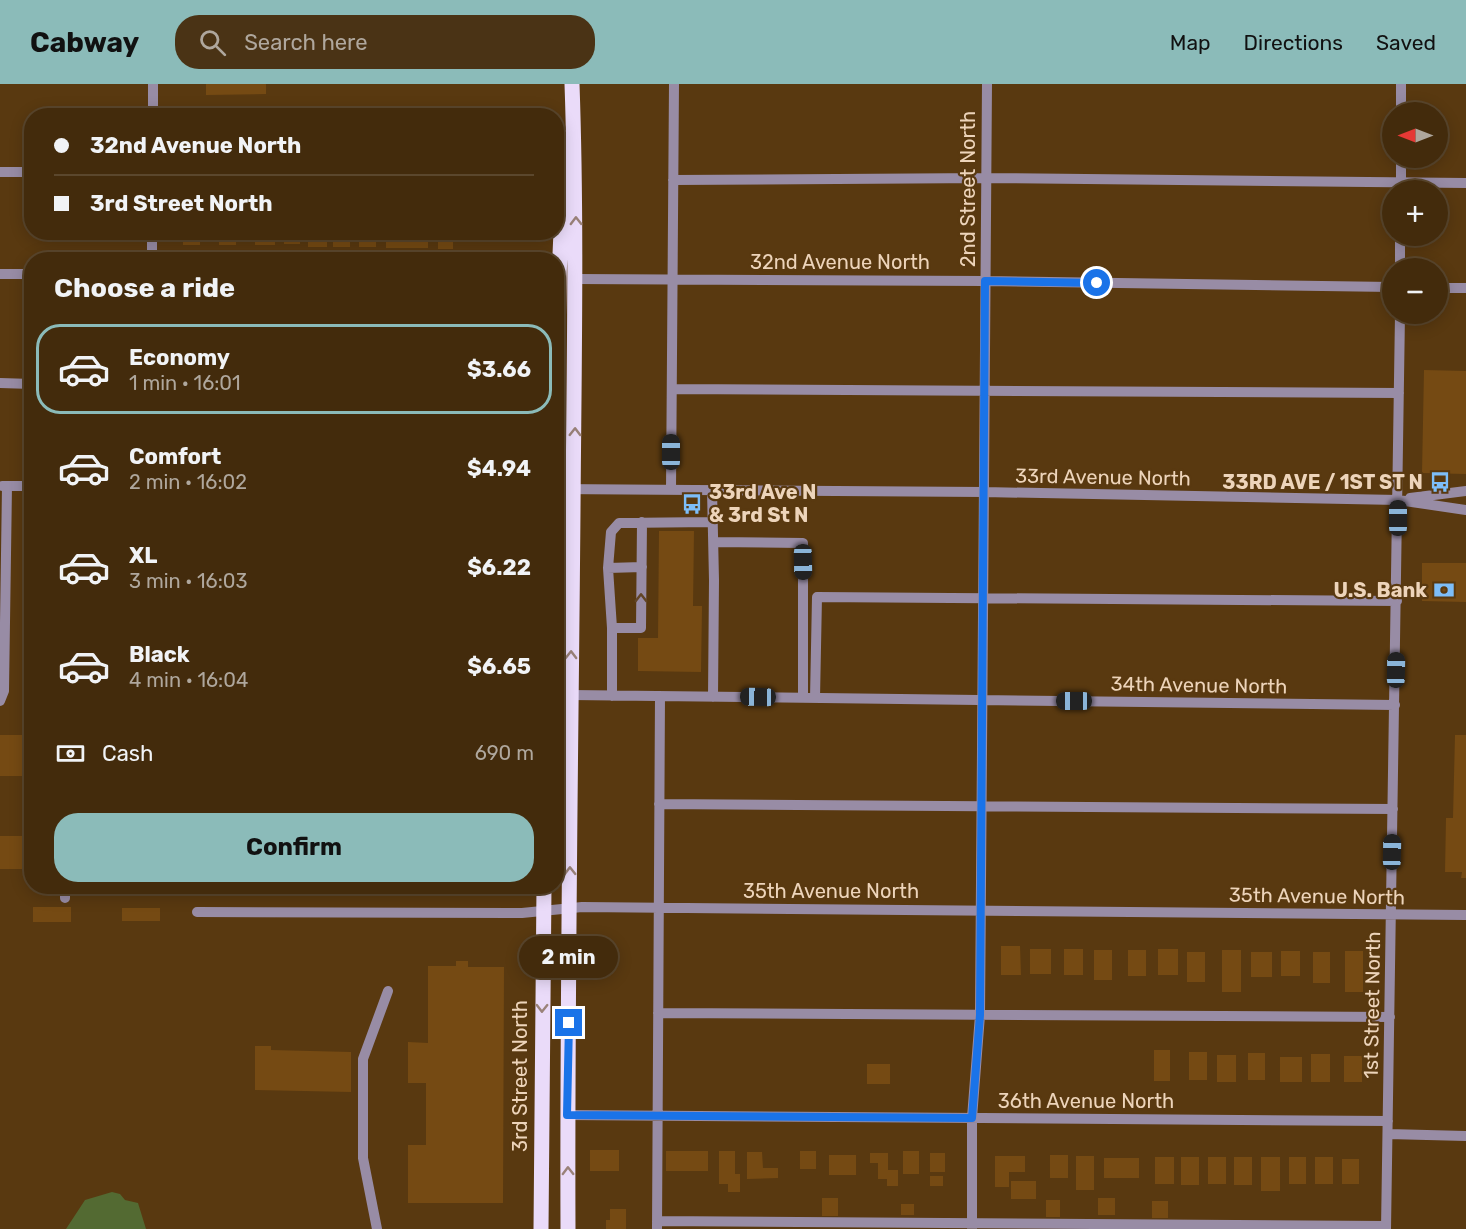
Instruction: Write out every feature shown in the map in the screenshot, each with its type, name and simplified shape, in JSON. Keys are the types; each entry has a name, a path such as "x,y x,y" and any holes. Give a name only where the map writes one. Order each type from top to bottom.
{"main road":[{"path":"564,142 571,84"},
{"path":"568,1229 567,1115 576,279 571,84"},
{"name":"3rd Street North","path":"541,1229 544,894"}],"street":[{"path":"153,84 153,108"},
{"path":"671,490 674,84"},
{"name":"2nd Street North","path":"972,1226 972,1118 980,1015 987,84"},
{"path":"1401,84 1401,102"},
{"path":"0,172 24,172"},
{"path":"673,180 986,178 1382,187"},
{"path":"1448,184 1466,183"},
{"path":"0,274 24,274"},
{"name":"32nd Avenue North","path":"576,279 985,281 1382,287"},
{"path":"1448,288 1466,288"},
{"name":"1st Street North","path":"1386,1227 1400,324"},
{"path":"0,383 24,384"},
{"path":"672,388 1399,393"},
{"path":"0,701 4,692 6,555 3,486 24,486"},
{"name":"33rd Avenue North","path":"564,489 984,492 1398,500 1466,510"},
{"path":"712,490 713,697"},
{"name":"33rd Avenue North","path":"1398,500 1466,491"},
{"path":"612,628 641,628 642,522"},
{"path":"612,696 612,628 608,568 611,531 619,523 712,522"},
{"path":"714,542 802,543 802,698"},
{"path":"0,575 6,555"},
{"path":"608,568 642,567"},
{"path":"815,698 817,597 1396,601"},
{"name":"34th Avenue North","path":"571,695 1395,705"},
{"path":"660,696 657,1225 1386,1227"},
{"path":"659,804 1393,809"},
{"name":"35th Avenue North","path":"197,912 543,913 571,907 1466,915"},
{"path":"377,1229 363,1158 363,1059 388,991"},
{"path":"658,1013 1390,1017"},
{"name":"36th Avenue North","path":"567,1115 1388,1121"},
{"path":"1388,1134 1466,1136"}],"shaded area":[{"path":"112,1192 120,1194 125,1200 138,1203 146,1229 66,1229 85,1200"}],"building":[{"path":"206,84 266,84 266,94 206,95"},
{"path":"183,240 200,240 200,245 183,245"},
{"path":"219,240 236,240 236,245 219,245"},
{"path":"255,240 275,240 275,245 255,245"},
{"path":"284,240 300,240 300,244 284,244"},
{"path":"308,240 327,240 327,247 308,247"},
{"path":"333,240 350,240 350,247 333,247"},
{"path":"359,240 376,240 376,247 359,247"},
{"path":"386,240 428,240 428,248 386,248"},
{"path":"438,240 453,240 453,249 438,249"},
{"path":"1424,370 1466,371 1466,474 1422,473"},
{"path":"659,531 694,531 693,606 702,606 701,672 638,671 638,638 658,638"},
{"name":"U.S. Bank","path":"1422,563 1466,563 1466,602 1422,601"},
{"path":"0,735 24,735 24,776 0,776"},
{"path":"1455,735 1466,735 1466,878 1461,878 1462,872 1445,872 1446,818 1453,818"},
{"path":"0,836 24,836 24,869 0,869"},
{"path":"33,907 71,907 71,922 33,922"},
{"path":"122,908 160,908 160,921 122,921"},
{"path":"1001,946 1020,946 1021,975 1001,975"},
{"path":"1030,949 1051,949 1051,974 1030,974"},
{"path":"1064,949 1083,949 1083,975 1064,975"},
{"path":"1158,949 1178,949 1178,975 1158,975"},
{"path":"1094,950 1112,950 1112,980 1094,980"},
{"path":"1128,950 1146,950 1146,976 1128,976"},
{"path":"1222,950 1241,950 1241,992 1222,992"},
{"path":"1281,951 1300,951 1300,976 1281,976"},
{"path":"1345,951 1363,951 1363,992 1345,992"},
{"path":"1187,952 1205,952 1205,982 1187,982"},
{"path":"1251,952 1272,952 1272,977 1251,977"},
{"path":"1313,952 1330,952 1330,983 1313,983"},
{"path":"456,961 468,961 468,967 504,967 503,1203 408,1203 408,1145 426,1145 426,1083 408,1083 408,1042 428,1043 428,966 456,966"},
{"path":"255,1046 271,1046 271,1050 351,1052 351,1092 255,1090"},
{"path":"1154,1050 1170,1050 1170,1081 1154,1081"},
{"path":"1189,1052 1207,1052 1207,1080 1189,1080"},
{"path":"1248,1053 1265,1053 1265,1080 1248,1080"},
{"path":"1311,1054 1330,1054 1330,1082 1311,1082"},
{"path":"1217,1055 1236,1055 1236,1082 1217,1082"},
{"path":"1344,1056 1362,1056 1362,1082 1344,1082"},
{"path":"1280,1057 1302,1057 1302,1082 1280,1082"},
{"path":"867,1064 890,1064 890,1084 867,1084"},
{"path":"590,1150 619,1150 619,1171 590,1171"},
{"path":"666,1151 708,1151 708,1171 666,1171"},
{"path":"719,1151 735,1151 735,1174 740,1174 740,1192 728,1192 728,1184 719,1184"},
{"path":"800,1151 816,1151 816,1169 800,1169"},
{"path":"903,1151 919,1151 919,1174 903,1174"},
{"path":"747,1152 762,1152 763,1168 778,1168 778,1178 747,1179"},
{"path":"870,1153 888,1153 888,1170 898,1170 898,1186 887,1186 887,1179 878,1179 878,1163 870,1163"},
{"path":"930,1153 945,1153 945,1172 930,1172"},
{"path":"829,1155 856,1155 856,1175 829,1175"},
{"path":"1050,1155 1068,1155 1068,1178 1050,1178"},
{"path":"995,1156 1025,1156 1025,1172 1009,1172 1009,1187 995,1187"},
{"path":"1076,1156 1094,1156 1094,1190 1076,1190"},
{"path":"1155,1157 1174,1157 1174,1184 1155,1184"},
{"path":"1181,1157 1199,1157 1199,1185 1181,1185"},
{"path":"1208,1157 1226,1157 1226,1184 1208,1184"},
{"path":"1234,1157 1252,1157 1252,1185 1234,1185"},
{"path":"1261,1157 1280,1157 1280,1191 1261,1191"},
{"path":"1289,1157 1306,1157 1306,1184 1289,1184"},
{"path":"1315,1157 1333,1157 1333,1184 1315,1184"},
{"path":"1104,1158 1139,1158 1139,1178 1104,1178"},
{"path":"1342,1159 1359,1159 1359,1184 1342,1184"},
{"path":"930,1176 943,1176 943,1186 930,1186"},
{"path":"1011,1181 1036,1181 1036,1199 1011,1199"},
{"path":"822,1198 838,1198 838,1216 822,1216"},
{"path":"1098,1198 1115,1198 1115,1215 1098,1215"},
{"path":"1046,1200 1060,1200 1060,1217 1046,1217"},
{"path":"1152,1201 1168,1201 1168,1218 1152,1218"},
{"path":"901,1204 914,1204 914,1215 901,1215"},
{"path":"610,1209 626,1209 626,1229 606,1229 606,1220 610,1220"}],"place":[{"name":"33RD AVE / 1ST ST N","path":"1440,482"},
{"name":"33rd Ave N & 3rd St N","path":"692,504"},
{"name":"U.S. Bank","path":"1444,590"}],"route":[{"path":"569,1023 567,1115 972,1118 980,1015 985,281 1097,283"}]}
